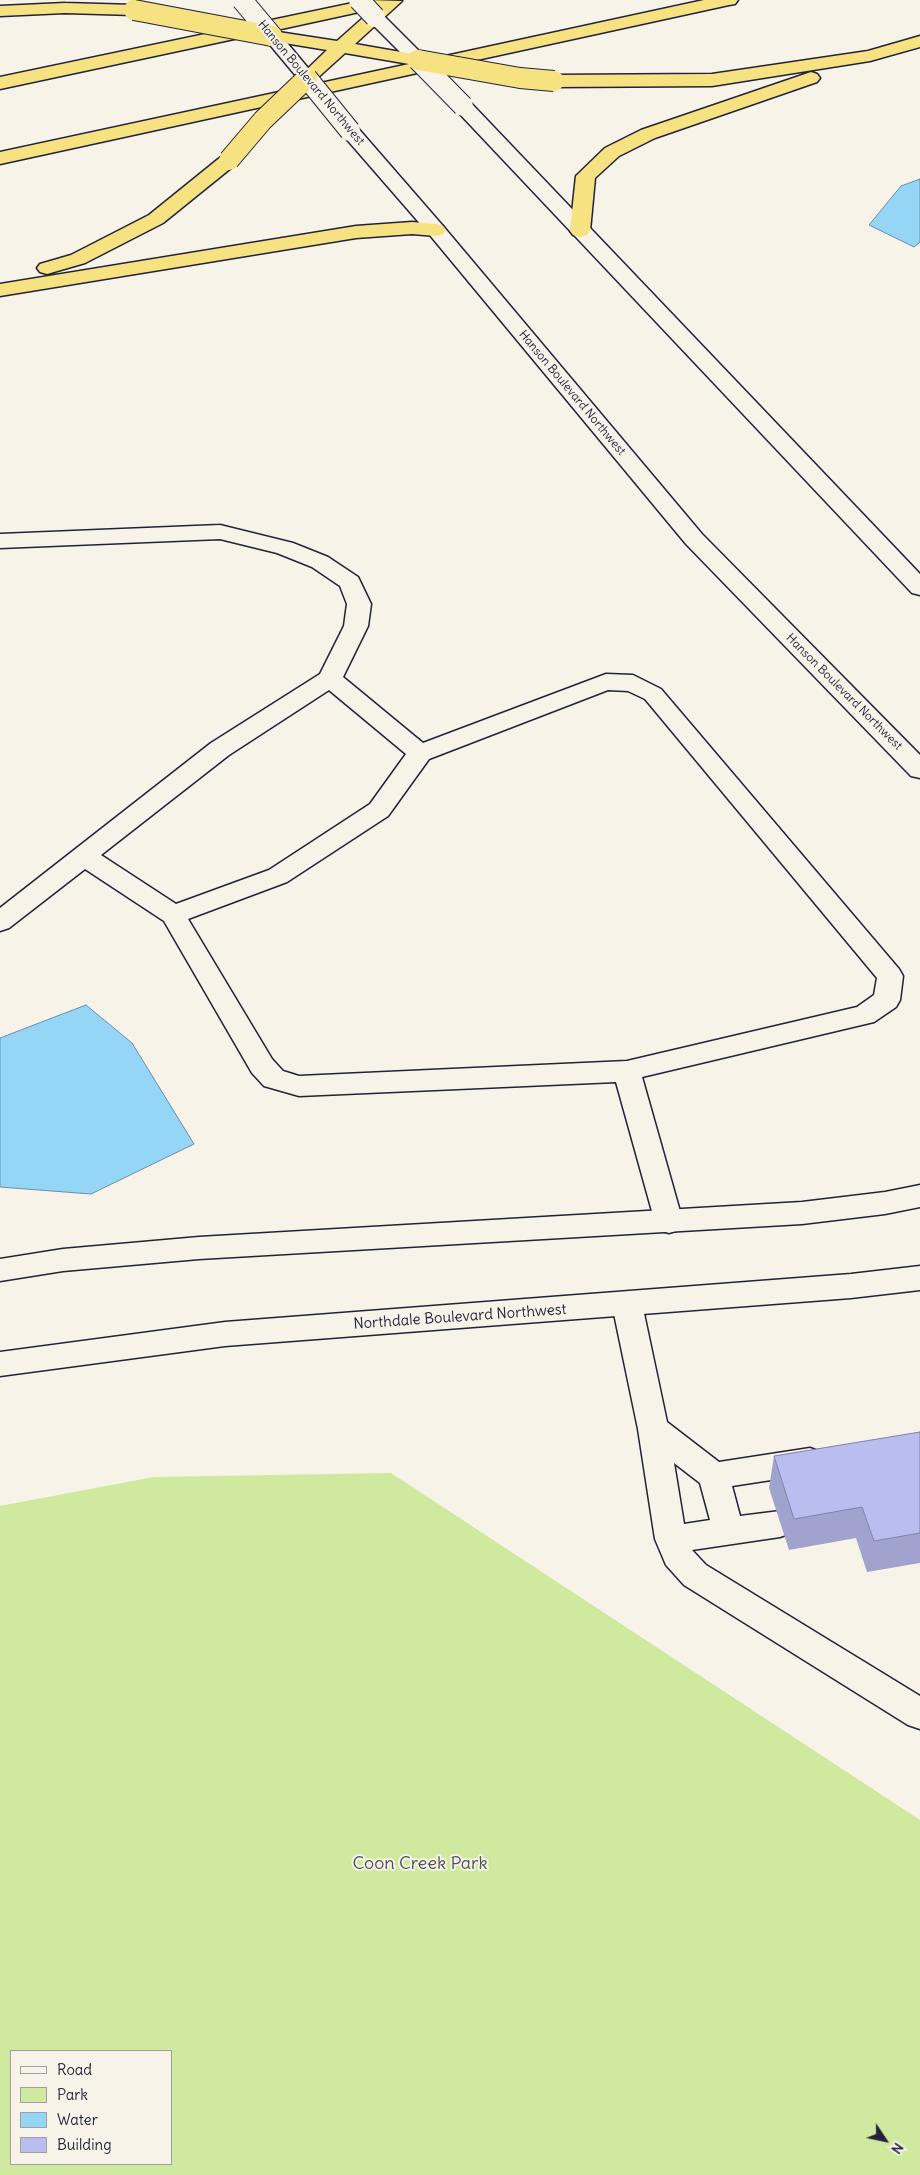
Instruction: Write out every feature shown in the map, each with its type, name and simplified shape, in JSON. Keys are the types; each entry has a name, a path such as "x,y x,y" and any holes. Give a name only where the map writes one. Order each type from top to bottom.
{"highway":[{"path":"0,282 78,259 156,219 187,196 229,160 263,120 393,0"},
{"path":"0,83 393,0"},
{"path":"0,158 729,0"},
{"path":"0,11 65,8 134,10 272,36 343,46 520,78 554,81 712,80 870,56"},
{"path":"580,231 586,176 612,152 648,134 870,56 920,41"},
{"path":"0,290 356,232 412,228 436,230"}],"main road":[{"name":"Hanson Boulevard Northwest","path":"242,0 694,539 920,770"},
{"path":"359,0 463,106 920,588"},
{"path":"0,541 220,532 285,548 320,562 350,582 358,604 356,626 330,679 220,749 0,922"},
{"path":"330,679 420,753"},
{"path":"84,856 173,915 262,1066 274,1079 299,1086 627,1071 865,1015 887,1000 890,976 653,694 633,683 606,682 420,753 379,810 278,876 173,915"},
{"path":"627,1071 669,1222"},
{"path":"0,1270 63,1260 199,1248 802,1213 885,1203 920,1196"},
{"name":"Northdale Boulevard Northwest","path":"0,1364 224,1334 851,1286 920,1278"},
{"path":"627,1304 653,1429 672,1539 677,1554 695,1575 920,1714"},
{"path":"653,1429 714,1476 728,1531"},
{"path":"714,1476 842,1457"},
{"path":"672,1539 780,1524"}],"green space":[{"name":"Coon Creek Park","path":"391,1473 920,1820 920,2175 0,2175 0,1506 154,1477"}],"water":[{"path":"920,179 920,242 914,247 869,225 901,186"},
{"path":"86,1005 132,1043 194,1144 91,1194 0,1187 0,1038"}],"building":[{"path":"920,1432 920,1533 874,1541 862,1507 794,1519 774,1456"}]}
